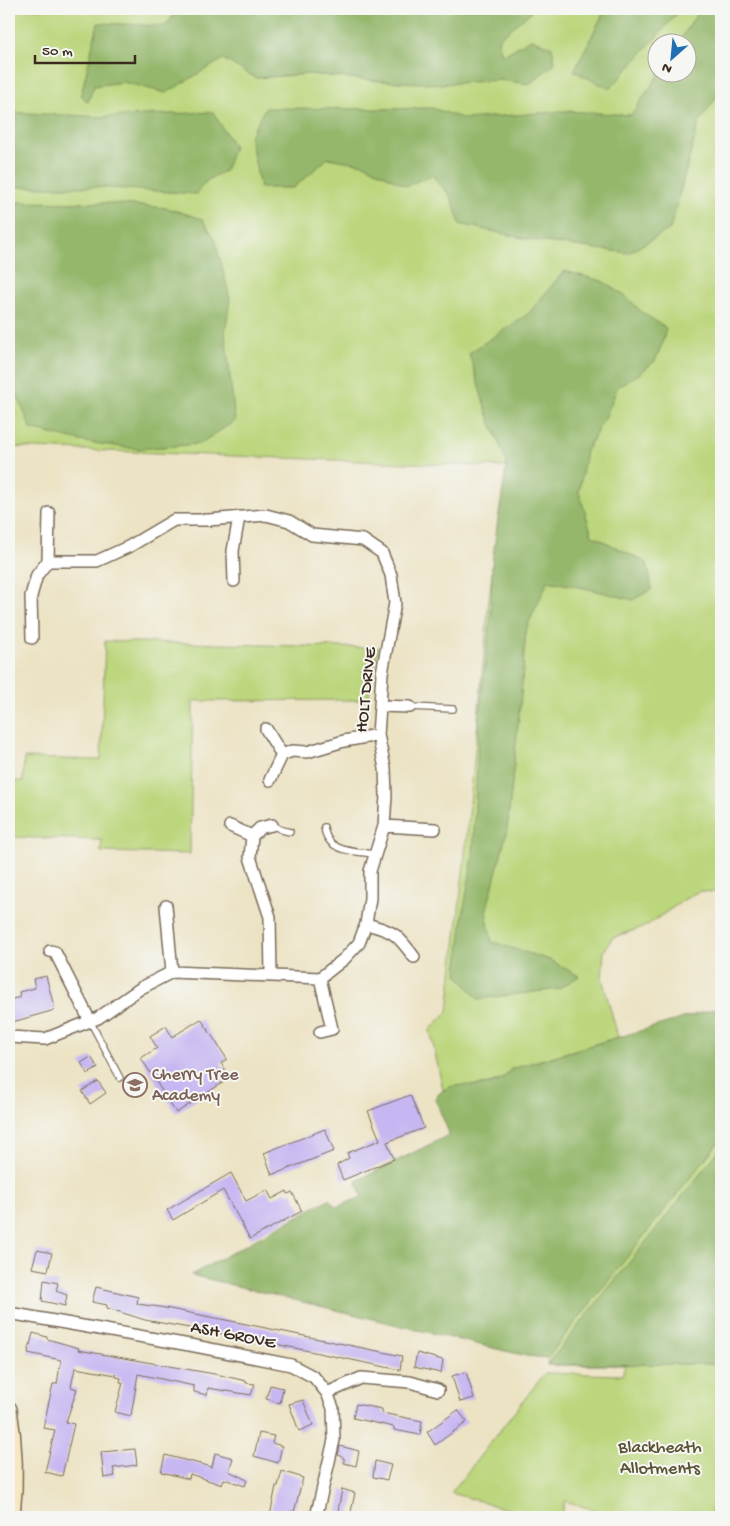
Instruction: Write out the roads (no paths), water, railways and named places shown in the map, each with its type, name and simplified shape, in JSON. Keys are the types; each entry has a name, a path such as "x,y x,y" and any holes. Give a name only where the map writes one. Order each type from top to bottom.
{"main road":[{"path":"9,1409 14,1456 12,1517"}],"street":[{"path":"32,638 31,596 37,575 48,561 49,513"},
{"name":"HOLT DRIVE","path":"48,561 97,562 130,546 174,520 209,520 266,516 289,520 312,536 363,540 382,553 391,575 395,604 382,672 378,735 385,768 384,826 370,871 370,898 366,924 359,943 344,959 320,978"},
{"path":"234,581 233,551 239,517"},
{"path":"380,706 410,707"},
{"path":"266,729 282,755"},
{"path":"270,780 282,755 292,751 307,752 344,741 378,735"},
{"path":"270,975 270,917 250,857 252,836 260,828 272,825"},
{"path":"230,826 252,836"},
{"path":"384,826 435,829"},
{"path":"166,906 170,925 172,972"},
{"path":"366,924 387,929 403,943 414,957"},
{"path":"57,951 90,1021"},
{"path":"9,1037 45,1040 98,1018 141,988 172,972 320,978 332,1029 320,1032"},
{"name":"ASH GROVE","path":"9,1313 291,1365 314,1377 327,1393"},
{"path":"316,1517 334,1440 333,1408 327,1393 361,1378 410,1382 438,1390"}],"lane":[{"path":"410,707 453,709"},
{"path":"272,825 290,832"},
{"path":"324,827 325,836 330,843 339,848 374,854"},
{"path":"90,1021 120,1078"}],"place":[{"name":"Cherry Tree Academy","path":"135,1085"}],"park label":[{"name":"Blackheath Allotments","path":"660,1458"}]}
